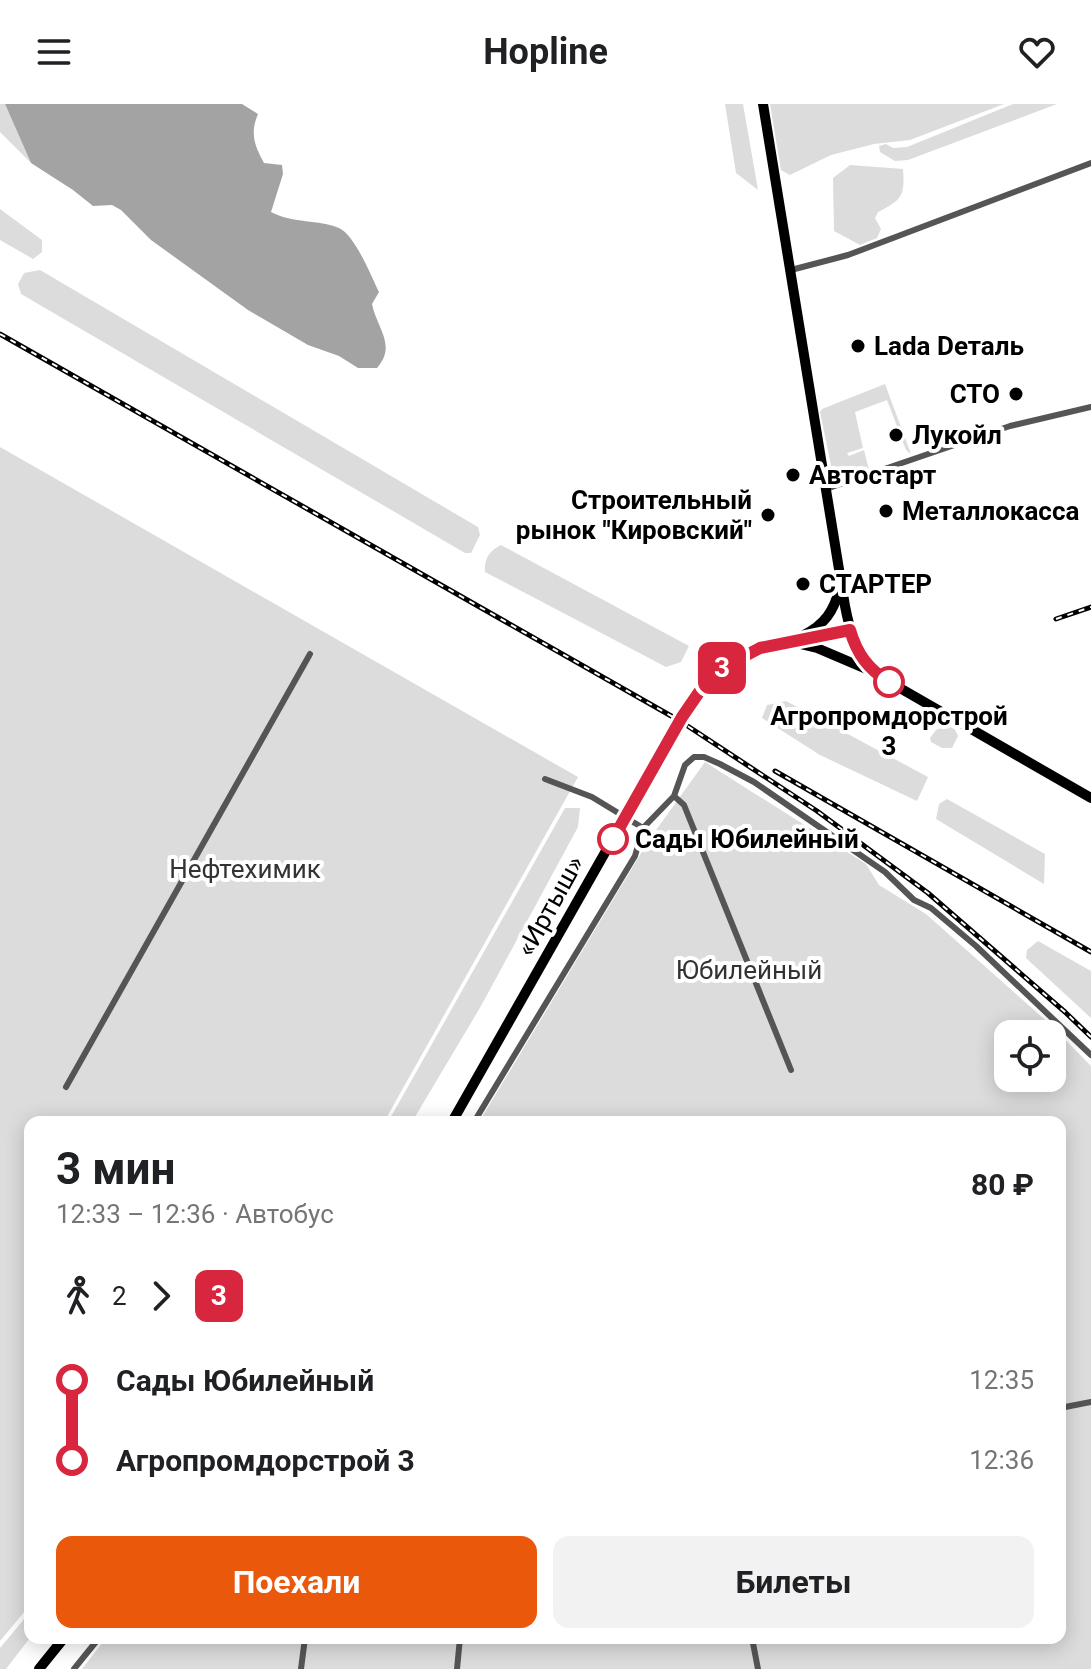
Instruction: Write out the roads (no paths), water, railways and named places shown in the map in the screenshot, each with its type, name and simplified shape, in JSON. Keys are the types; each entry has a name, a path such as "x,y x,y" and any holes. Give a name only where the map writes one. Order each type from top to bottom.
{"main road":[{"path":"763,104 840,580 850,630 860,656 872,672"},
{"path":"785,642 807,634 829,615 837,601 840,580"},
{"name":"«Иртыш»","path":"455,1116 682,717 704,685 722,668 743,655 785,642 850,630"},
{"path":"785,642 817,648 872,672 1091,798"},
{"path":"39,1669 59,1644"}],"street":[{"path":"791,270 848,255 1091,163"},
{"path":"826,489 1010,426 1091,407"},
{"path":"66,1087 251,764 310,654"},
{"path":"478,1116 635,856 643,828 674,796 685,765 694,757 704,757 754,782 885,872 914,900 931,908 988,957 1091,1055"},
{"path":"545,779 592,797 643,828"},
{"path":"674,796 684,805 791,1070"},
{"path":"1066,1407 1091,1402"},
{"path":"74,1669 94,1644"},
{"path":"301,1669 304,1644"},
{"path":"457,1669 459,1644"},
{"path":"753,1644 758,1669"}],"railway":[{"path":"0,334 680,721 817,811 928,893 1091,1037"},
{"path":"1056,619 1091,607"},
{"path":"775,771 1091,952"}],"place":[{"name":"Lada Dеталь","path":"858,346"},
{"name":"СТО","path":"1016,394"},
{"name":"Лукойл","path":"896,435"},
{"name":"Автостарт","path":"793,475"},
{"name":"Металлокасса","path":"886,511"},
{"name":"Строительный рынок \"Кировский\"","path":"768,515"},
{"name":"СТАРТЕР","path":"803,584"},
{"name":"Агропромдорстрой 3","path":"889,682"},
{"name":"Сады Юбилейный","path":"613,839"}],"park label":[{"name":"Нефтехимик","path":"245,869"},
{"name":"Юбилейный","path":"749,970"}]}
